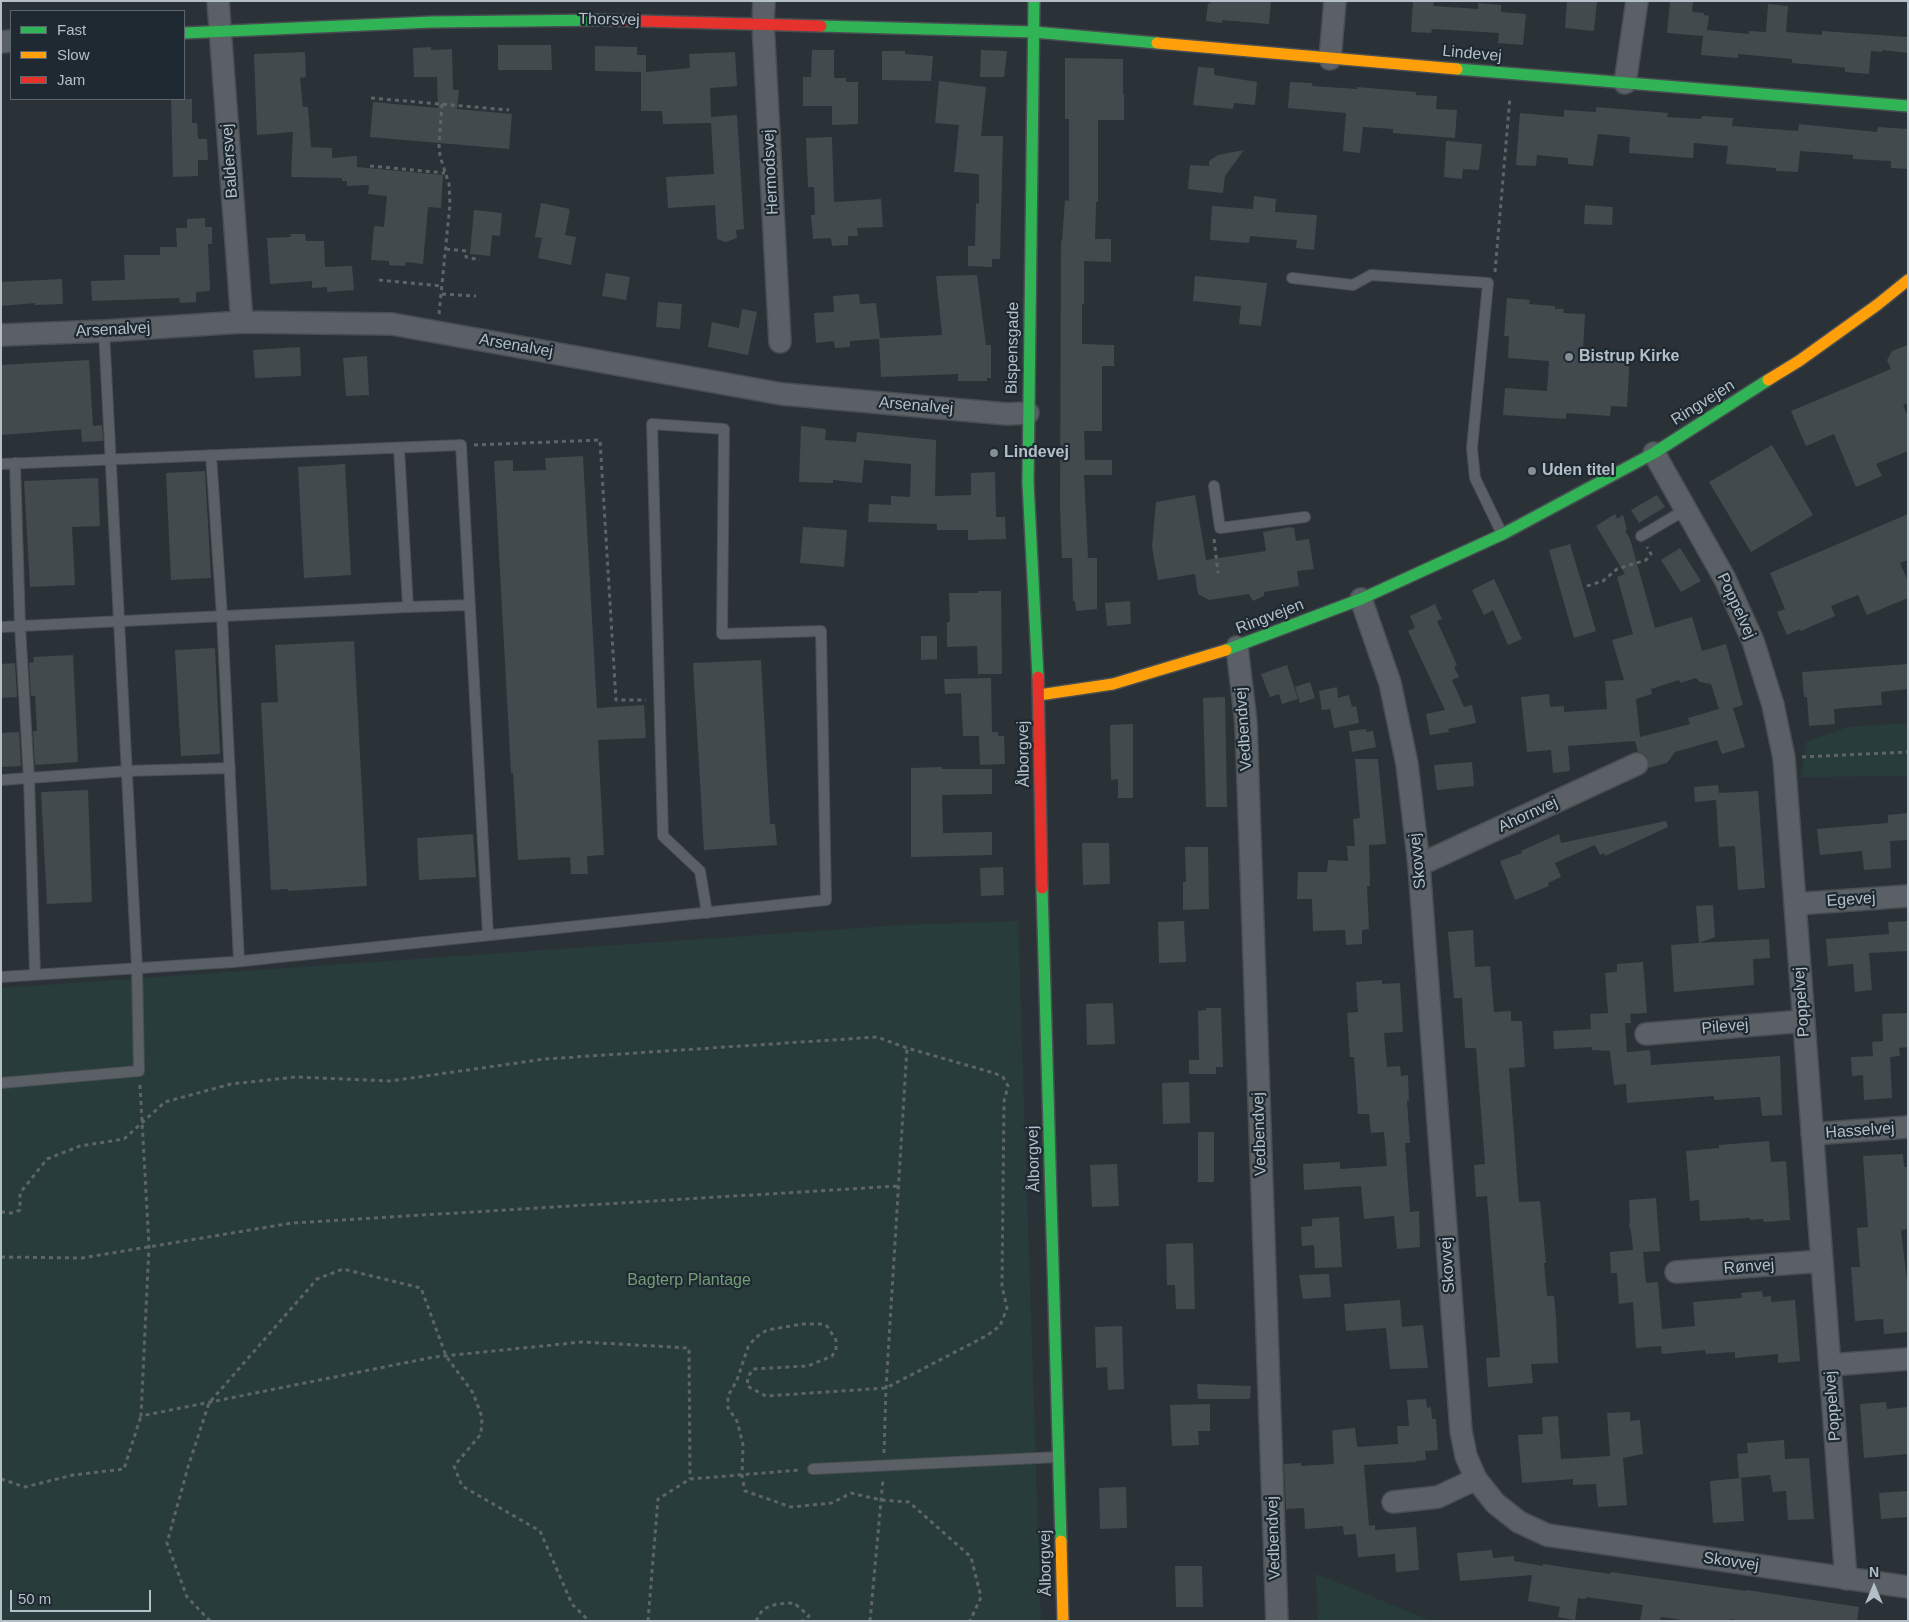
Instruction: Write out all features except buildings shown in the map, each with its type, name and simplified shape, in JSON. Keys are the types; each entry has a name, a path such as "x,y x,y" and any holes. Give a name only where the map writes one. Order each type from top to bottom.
{"street":[{"name":"Baldersvej","path":"218,1 242,322"},
{"name":"Hermodsvej","path":"764,1 763,23 780,342"},
{"name":"Bispensgade","path":"1034,1 1028,483 1039,695"},
{"path":"1330,58 1336,1"},
{"path":"1625,83 1637,1"},
{"name":"Thorsvej","path":"185,33 430,22 577,20 763,23 1034,32"},
{"name":"Lindevej","path":"1034,32 1512,74 1908,106"},
{"name":"Ringvejen","path":"1039,695 1113,684 1238,647 1361,599 1503,534 1654,453 1799,361 1877,305 1908,280"},
{"name":"Arsenalvej","path":"1,335 104,331 242,322 392,324 782,394 1007,414 1028,413"},
{"name":"Poppelvej","path":"1654,453 1725,579 1753,641 1773,705 1784,758 1846,1579"},
{"name":"Skovvej","path":"1361,599 1390,683 1407,764 1419,865 1461,1432 1466,1456 1476,1479 1495,1503 1519,1522 1547,1535 1908,1587"},
{"name":"Vedbendvej","path":"1238,647 1246,723 1277,1621"},
{"name":"Ålborgvej","path":"1039,695 1043,919 1063,1621"},
{"name":"Ahornvej","path":"1419,865 1637,764"},
{"name":"Egevej","path":"1795,904 1908,896"},
{"name":"Pilevej","path":"1646,1034 1804,1021"},
{"name":"Hasselvej","path":"1812,1134 1908,1127"},
{"name":"Rønvej","path":"1676,1272 1822,1261"},
{"path":"1830,1365 1908,1359"},
{"path":"1393,1502 1438,1497 1476,1479"}],"lane":[{"path":"1292,278 1353,285 1371,275 1488,283 1472,448 1475,478 1503,534"},
{"path":"1,1083 139,1071 137,968 104,331"},
{"path":"1,977 239,961 707,913 826,900 821,631 722,634 724,430 652,424 663,836 700,871 707,913"},
{"path":"1,464 461,445 488,935"},
{"path":"399,448 408,607"},
{"path":"211,455 222,616 239,961"},
{"path":"15,463 35,974"},
{"path":"1214,486 1220,528 1305,516"},
{"path":"1641,536 1685,510"},
{"path":"1,627 470,605"},
{"path":"1,780 127,771 230,768"},
{"path":"813,1469 1059,1457"}],"path":[{"path":"1488,283 1494,275 1512,74"},
{"path":"371,98 509,110"},
{"path":"438,332 450,204 449,184 439,145 442,104"},
{"path":"370,166 445,173"},
{"path":"446,249 466,251 466,257 480,260"},
{"path":"379,280 442,286"},
{"path":"442,294 476,296"},
{"path":"461,445 600,440 616,700 660,700"},
{"path":"1218,573 1213,540 1220,528"},
{"path":"1587,586 1603,581 1617,569 1646,560 1651,554 1641,536"},
{"path":"1784,758 1908,752"},
{"path":"1,1212 13,1213 20,1210 20,1193 47,1159 80,1146 124,1139 165,1102 231,1084 296,1077 390,1081 545,1059 877,1037 907,1048 994,1072 1003,1077 1008,1086 1004,1101 1002,1286 1006,1308 1000,1326 986,1336 886,1388 766,1396 747,1386 748,1377 753,1369 808,1366 827,1359 836,1350 836,1340 827,1326 803,1324 767,1330 755,1338 748,1347 737,1380 728,1396 728,1408 737,1421 743,1445 742,1476 746,1491 791,1508 832,1503 852,1493 881,1500 909,1502 971,1557 981,1597 970,1621"},
{"path":"870,1621 884,1465 886,1388 907,1048"},
{"path":"1,1479 25,1487 73,1475 124,1469 141,1416 149,1246 139,1071"},
{"path":"1,1257 82,1258 292,1223 898,1186"},
{"path":"210,1621 187,1597 167,1543 188,1467 209,1403 317,1280 344,1269 420,1288 446,1356 473,1393 482,1417 481,1434 454,1466 462,1486 540,1531 572,1604 589,1621"},
{"path":"141,1416 446,1356 582,1342 688,1348 690,1479"},
{"path":"648,1621 658,1499 690,1479 813,1469"},
{"path":"756,1621 763,1609 777,1604 794,1603 809,1616 802,1621"}],"green space":[{"path":"1908,723 1908,776 1801,777 1807,741 1848,727"},
{"name":"Bagterp Plantage","path":"1018,921 1041,1621 1,1621 1,988 903,925"},
{"path":"1316,1574 1432,1621 1318,1621"}],"traffic: fast":[{"path":"1034,1 1028,483 1038,677"},
{"path":"185,33 431,22 604,20"},
{"path":"821,26 1034,32 1157,43"},
{"path":"1457,69 1908,106"},
{"path":"1226,650 1361,599 1503,534 1654,453 1768,380"},
{"path":"1042,888 1061,1541"}],"traffic: slow":[{"path":"1157,43 1457,69"},
{"path":"1768,380 1799,361 1877,305 1908,280"},
{"path":"1039,695 1113,684 1226,650"},
{"path":"1061,1541 1063,1621"}],"traffic: jam":[{"path":"604,20 821,26"},
{"path":"1038,677 1042,888"}],"place":[{"name":"Bistrup Kirke","path":"1569,357"},
{"name":"Lindevej","path":"994,453"},
{"name":"Uden titel","path":"1532,471"}]}
